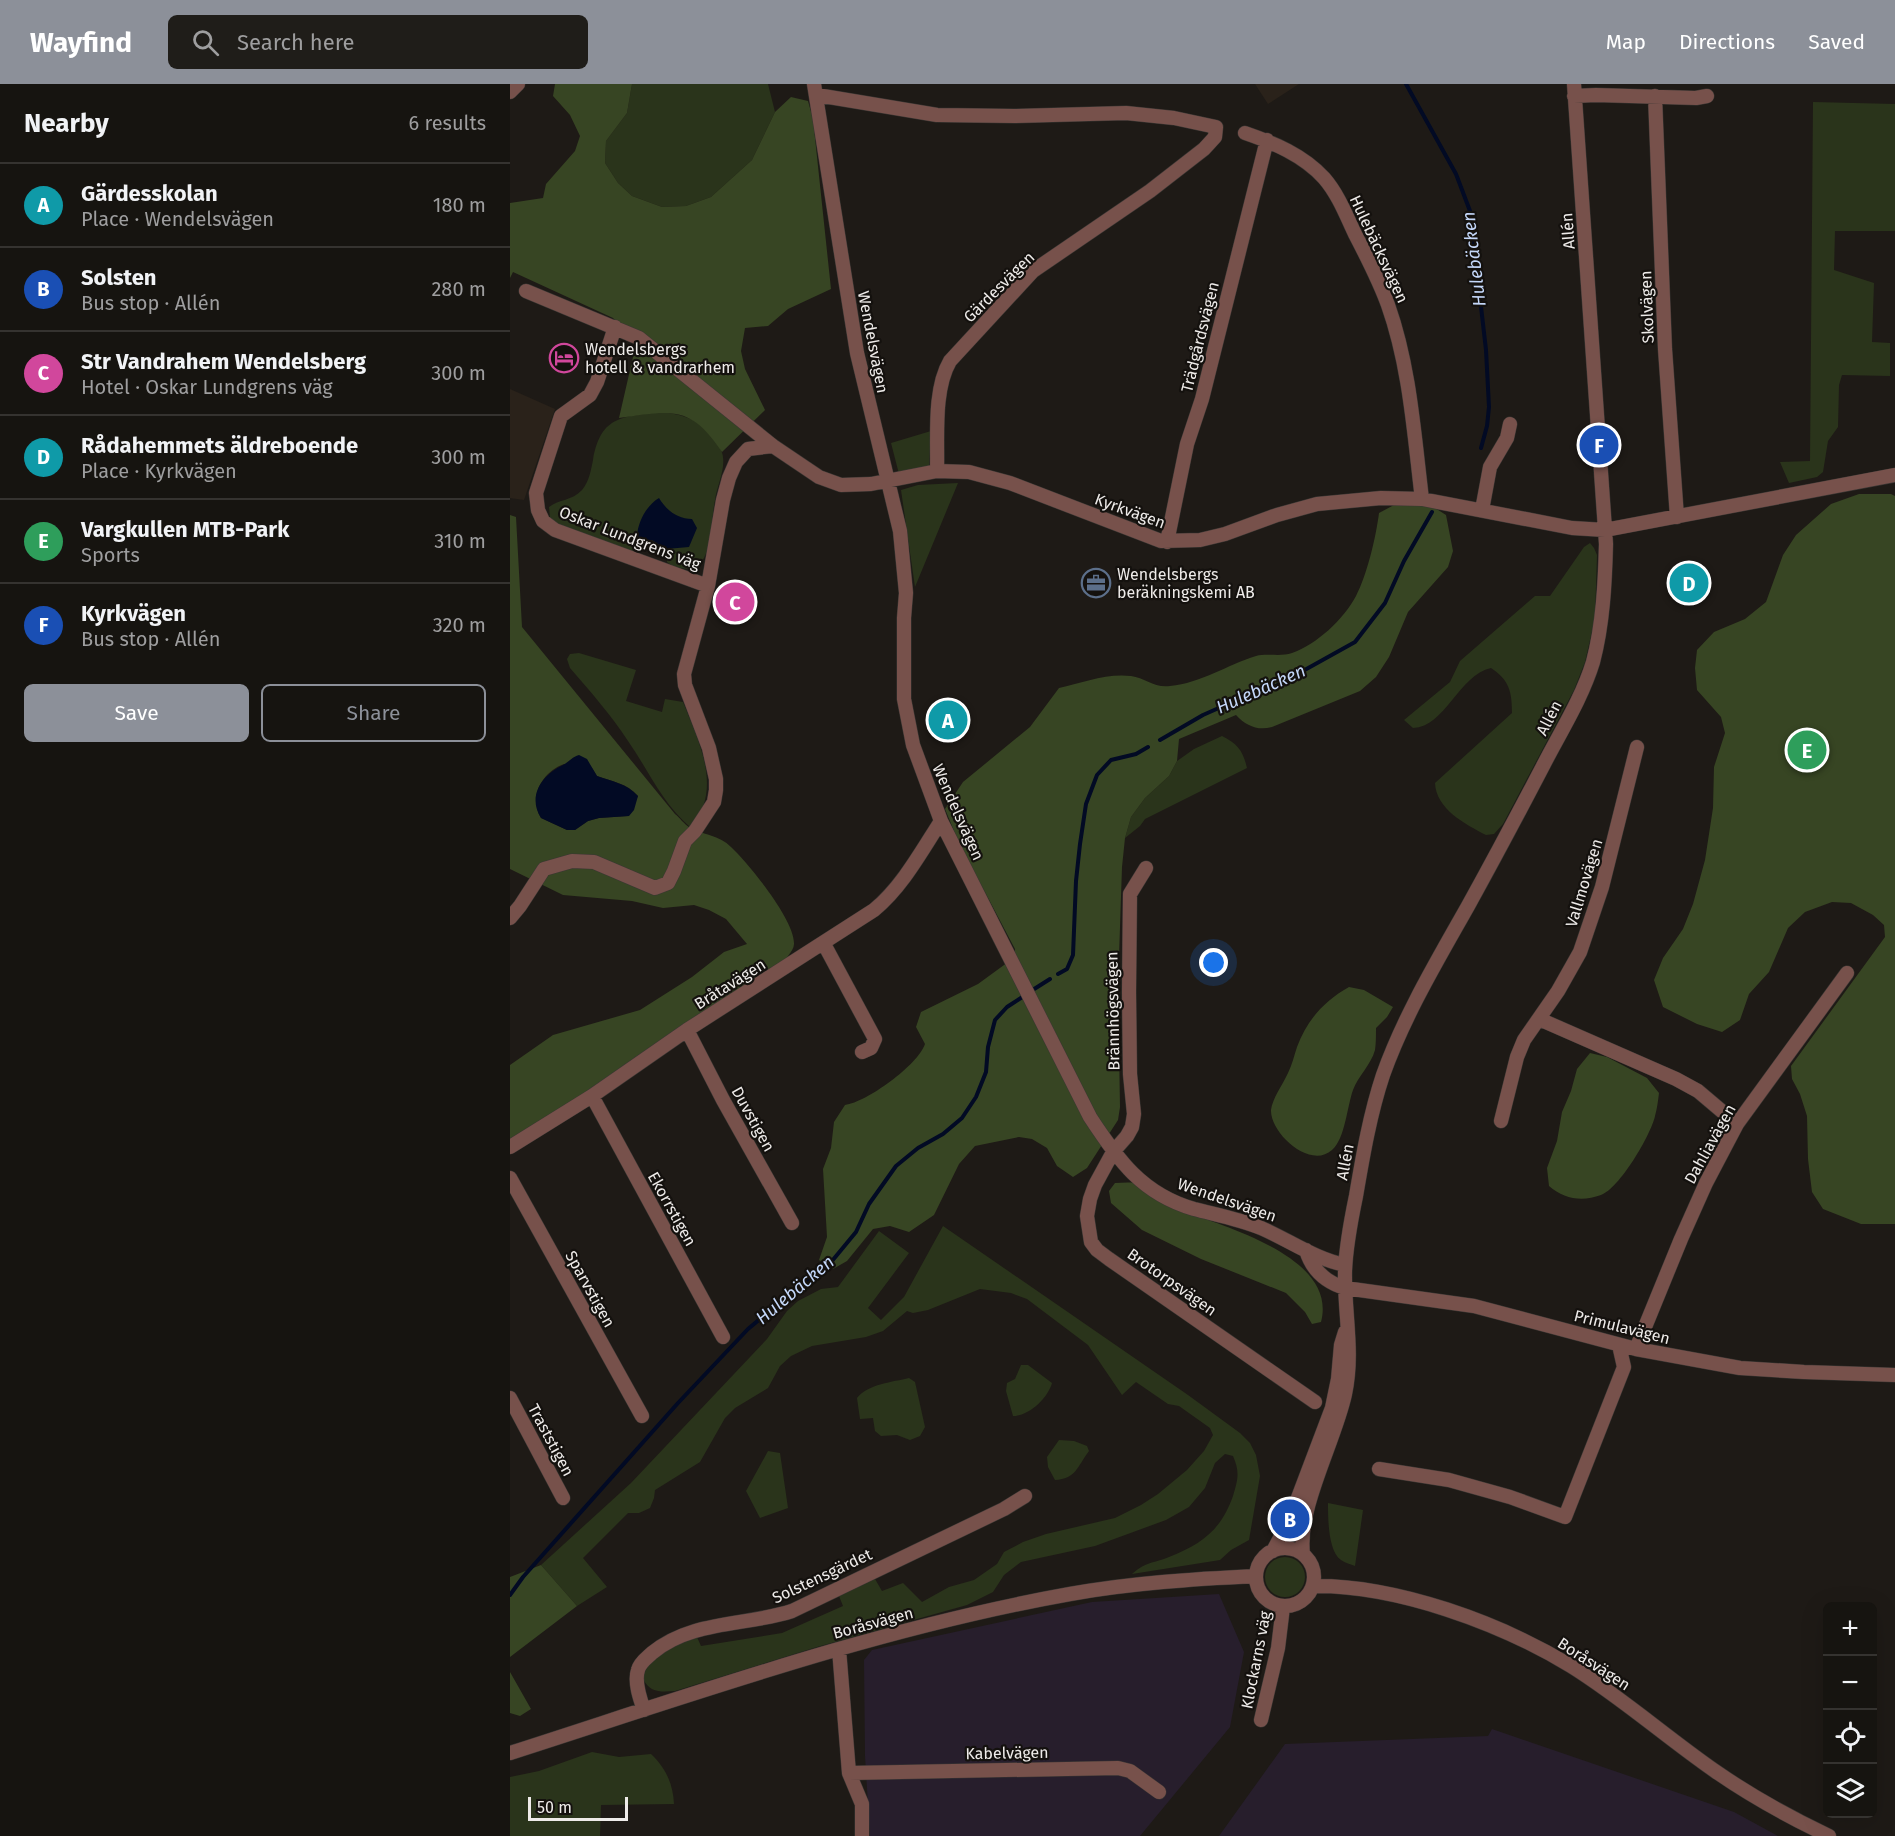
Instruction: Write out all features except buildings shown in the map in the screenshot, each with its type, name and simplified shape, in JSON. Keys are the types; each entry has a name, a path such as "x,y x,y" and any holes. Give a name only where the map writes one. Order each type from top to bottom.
{"street":[{"path":"510,92 518,84"},
{"name":"Gärdesvägen","path":"815,87 937,115 1014,116 1126,112 1174,118 1216,127 1215,137 1204,149 1150,191 1033,271 950,361 943,372 940,387 937,471"},
{"name":"Wendelsvägen","path":"815,87 849,313 900,531 906,593 904,693 907,720 920,769 941,821 1090,1117 1113,1152 1140,1181 1169,1198 1192,1208 1248,1223 1325,1260 1345,1265"},
{"path":"1574,90 1696,98 1707,96"},
{"name":"Allén","path":"1303,1554 1302,1544 1309,1506 1345,1394 1350,1353 1346,1328 1345,1265 1362,1159 1384,1074 1421,991 1517,816 1582,690 1597,644 1605,578 1605,530 1574,90"},
{"name":"Skolvägen","path":"1655,96 1665,349 1677,517"},
{"name":"Hulebäcksvägen","path":"1245,133 1289,150 1323,178 1336,195 1375,274 1388,305 1403,358 1411,402 1422,499"},
{"name":"Trädgårdsvägen","path":"1167,542 1187,444 1202,399 1267,140"},
{"path":"526,291 639,338 773,446 830,483 855,485 888,480"},
{"name":"Oskar Lundgrens väg","path":"615,327 597,382 590,395 561,416 536,493 538,510 543,521 555,530 708,586"},
{"path":"1482,510 1490,466 1507,438 1510,424"},
{"name":"Oskar Lundgrens väg","path":"510,918 544,869 572,861 594,862 654,888 668,883 685,841 695,831 714,802 716,779 709,748 687,692 684,674 708,586 729,478 736,462 748,449 773,446"},
{"name":"Kyrkvägen","path":"888,480 937,471 969,472 988,476 1167,542 1200,540 1317,504 1360,499 1422,499 1572,528 1605,530 1895,475"},
{"name":"Vallmovägen","path":"1501,1121 1516,1058 1524,1040 1580,952 1602,887 1637,747"},
{"name":"Bråtavägen","path":"510,1147 592,1096 687,1030 824,944 888,899 941,821"},
{"name":"Brännhögsvägen","path":"1113,1152 1132,1127 1134,1114 1130,1074 1130,894 1146,868"},
{"path":"824,944 875,1039 871,1048 862,1052"},
{"name":"Dahliavägen","path":"1636,1350 1706,1183 1737,1124 1847,973"},
{"path":"1539,1019 1676,1079 1698,1091 1737,1124"},
{"name":"Duvstigen","path":"687,1030 723,1100 792,1223"},
{"name":"Ekorrstigen","path":"592,1096 723,1337"},
{"name":"Brotorpsvägen","path":"1113,1152 1090,1199 1088,1216 1091,1242 1097,1250 1315,1402"},
{"name":"Sparvstigen","path":"510,1178 642,1416"},
{"path":"1306,1250 1310,1262 1319,1274 1332,1284 1345,1288"},
{"name":"Primulavägen","path":"1345,1288 1474,1306 1636,1350 1740,1368 1895,1375"},
{"name":"Allén","path":"1273,1551 1290,1519 1332,1408 1338,1379 1341,1345 1346,1328"},
{"path":"1379,1469 1449,1480 1510,1497 1565,1517 1624,1367 1618,1345"},
{"name":"Traststigen","path":"510,1398 563,1498"},
{"name":"Solstensgärdet","path":"645,1710 640,1700 637,1672 639,1665 662,1645 701,1629 771,1618 792,1611 1004,1509 1025,1496"},
{"path":"1279,1549 1292,1549 1303,1554 1312,1566 1314,1576 1309,1595 1293,1606 1283,1607 1265,1599 1257,1586 1256,1576 1263,1558 1279,1549"},
{"name":"Boråsvägen","path":"510,1753 839,1649 1012,1605 1072,1594 1211,1577 1256,1576"},
{"name":"Boråsvägen","path":"1313,1586 1358,1590 1419,1601 1454,1612 1536,1647 1572,1667 1615,1696 1750,1795 1829,1836"},
{"name":"Klockarns väg","path":"1262,1720 1278,1648 1283,1607"},
{"path":"839,1649 849,1773 862,1804 862,1836"},
{"name":"Kabelvägen","path":"849,1773 1119,1768 1130,1772 1160,1792"}],"shaded area":[{"path":"1255,84 1299,84 1268,104"},
{"path":"510,389 555,409 524,500 510,498"},
{"path":"1219,1594 1244,1652 1230,1727 1140,1836 870,1836 865,1756 864,1660 872,1650 1092,1602"},
{"path":"1492,1729 1734,1812 1778,1836 1219,1836 1285,1744 1488,1736"}],"green space":[{"path":"555,84 632,84 627,113 606,141 605,163 618,183 632,196 662,207 686,206 711,197 752,160 775,112 791,97 808,101 813,119 831,289 788,309 768,326 745,328 741,351 745,369 765,410 722,452 700,425 678,414 666,413 619,418 636,344 613,318 513,272 510,278 510,203 543,198 546,184 575,151 580,136 570,115 553,96"},
{"path":"632,84 768,84 775,112 752,160 711,197 686,206 662,207 632,196 618,183 605,163 606,141 627,113"},
{"path":"1813,102 1895,104 1895,231 1835,231 1834,270 1874,283 1872,342 1890,343 1890,376 1842,375 1839,385 1838,427 1828,441 1823,472 1817,477 1789,483 1780,462 1810,461"},
{"path":"662,412 689,418 704,427 716,441 723,456 723,468 716,494 707,552 703,560 693,568 685,569 667,562 666,549 652,540 644,541 639,550 630,552 555,523 550,518 549,507 578,494 584,487 597,445 608,426 626,417"},
{"path":"931,431 929,467 899,474 891,443"},
{"path":"958,483 915,587 901,490 918,485"},
{"path":"1859,494 1895,496 1895,1224 1861,1224 1823,1209 1812,1192 1808,1159 1807,1116 1792,1079 1791,1066 1885,937 1884,925 1873,915 1851,903 1832,902 1805,912 1788,928 1769,972 1749,994 1740,1020 1722,1032 1697,1024 1663,1007 1654,980 1663,958 1683,929 1693,904 1705,860 1713,808 1714,767 1725,733 1721,717 1697,690 1695,668 1697,650 1714,632 1745,619 1766,602 1783,555 1796,535 1831,504"},
{"path":"1413,504 1435,508 1446,515 1453,551 1448,567 1408,612 1389,657 1376,677 1360,691 1272,727 1252,727 1236,715 1179,739 1177,761 1169,776 1145,798 1131,817 1125,838 1122,867 1118,987 1120,1107 1118,1120 1087,1168 1073,1177 1057,1166 1047,1148 1032,1139 1019,1137 975,1146 959,1164 934,1215 909,1232 890,1226 873,1229 847,1261 833,1269 819,1260 827,1237 823,1169 831,1148 834,1122 845,1105 878,1090 913,1062 925,1044 916,1027 921,1012 978,984 1015,957 1015,949 959,843 945,809 963,782 1030,727 1059,688 1103,677 1122,675 1136,677 1159,686 1170,686 1203,678 1256,656 1288,654 1311,644 1337,622 1356,596 1364,578 1379,513 1394,505"},
{"path":"510,515 516,517 522,627 675,814 689,827 727,843 739,855 779,907 787,921 794,944 786,960 780,965 761,970 752,983 565,1107 510,1139 510,1065 553,1035 640,1010 692,977 724,952 747,944 726,919 694,905 663,908 632,901 563,895 510,869","holes":["564,764 592,768 597,776 624,786 638,796 628,816 599,818 588,821 575,830 567,830 541,818 537,810 537,794 539,786 549,773"]},
{"path":"1590,543 1597,555 1595,618 1585,662 1574,690 1503,824 1494,834 1486,835 1461,821 1446,808 1440,801 1435,783 1512,713 1510,692 1506,682 1491,668 1470,680 1434,719 1424,725 1413,728 1404,720 1450,682 1460,661 1535,596 1550,596 1584,547"},
{"path":"579,653 636,670 626,701 662,712 665,699 683,702 696,733 707,782 700,813 690,827 671,808 615,722 570,668 567,659 570,654"},
{"path":"1222,736 1239,749 1247,768 1145,819 1125,838 1131,817 1145,798 1169,776 1177,761 1194,749"},
{"path":"1349,987 1364,990 1393,1007 1376,1028 1375,1050 1353,1090 1340,1138 1332,1150 1323,1155 1313,1155 1303,1152 1284,1138 1272,1119 1271,1110 1301,1037 1311,1020 1332,998"},
{"path":"1590,1053 1607,1057 1647,1078 1659,1093 1652,1125 1641,1148 1625,1172 1608,1191 1594,1197 1580,1199 1561,1194 1549,1186 1547,1168 1557,1141 1562,1112 1577,1069"},
{"path":"1115,1183 1139,1185 1182,1210 1250,1236 1274,1248 1296,1263 1313,1280 1322,1299 1321,1322 1312,1324 1305,1312 1286,1293 1201,1259 1142,1230 1111,1203 1109,1191"},
{"path":"943,1226 1188,1395 1250,1443 1256,1455 1260,1476 1249,1540 1231,1550 1220,1560 1132,1574 1146,1565 1169,1557 1201,1541 1223,1518 1237,1480 1237,1467 1233,1456 1225,1454 1215,1463 1205,1488 1189,1507 1166,1520 1095,1546 1021,1562 1004,1575 993,1592 967,1605 817,1647 675,1691 661,1691 649,1687 643,1679 650,1663 664,1652 697,1637 701,1646 782,1633 843,1606 839,1596 875,1579 882,1591 903,1583 922,1602 949,1587 974,1580 997,1564 1004,1552 1023,1542 1046,1534 1115,1518 1141,1505 1187,1470 1204,1451 1213,1435 1210,1428 1179,1406 1168,1404 1136,1382 1122,1395 1088,1345 1027,1299 1011,1293 980,1289 928,1310 913,1313 907,1311 883,1331 866,1337 812,1346 791,1356 780,1366 768,1388 735,1408 725,1418 700,1462 655,1490 650,1508 639,1513 628,1513 583,1558 607,1587 577,1606 541,1565 631,1483 767,1339 787,1311 798,1301 821,1289 838,1287 879,1231 909,1253 868,1308 881,1320 904,1297"},
{"path":"1021,1365 1028,1365 1052,1383 1037,1405 1025,1413 1013,1416 1006,1391 1007,1383 1015,1379"},
{"path":"909,1378 915,1382 925,1427 920,1436 910,1440 897,1435 881,1436 875,1431 873,1418 860,1419 857,1398 874,1387"},
{"path":"1059,1440 1074,1441 1087,1446 1089,1451 1072,1475 1055,1480 1048,1467 1047,1457"},
{"path":"768,1451 780,1453 788,1508 760,1518 746,1491"},
{"path":"1328,1503 1363,1510 1355,1566 1341,1560 1333,1549"},
{"path":"1285,1557 1293,1558 1299,1563 1304,1569 1304,1585 1299,1591 1293,1596 1285,1597 1277,1596 1271,1591 1266,1585 1265,1577 1266,1569 1271,1563 1277,1558"},
{"path":"541,1565 577,1606 510,1657 510,1577"},
{"path":"510,1672 531,1709 520,1716 510,1713"},
{"path":"592,1752 619,1757 651,1754 668,1777 674,1804 601,1805 600,1836 510,1836 510,1777 539,1771"}],"water":[{"path":"659,498 673,513 682,518 692,519 697,528 689,547 666,549 652,540 644,541 637,536 644,514"},
{"path":"579,755 587,759 597,776 624,786 638,796 634,810 629,816 599,818 588,821 575,830 567,830 541,818 537,810 536,794 543,780 555,769"}],"waterway":[{"name":"Hulebäcken","path":"1406,84 1456,174 1470,211 1486,350 1489,407 1481,448"},
{"name":"Hulebäcken","path":"1160,740 1203,715 1239,699 1267,691 1355,642 1385,603 1404,561 1432,512"},
{"name":"Hulebäcken","path":"1058,974 1067,969 1073,955 1080,844 1086,804 1097,775 1111,760 1136,754 1148,747"},
{"name":"Hulebäcken","path":"1031,991 1050,979"},
{"name":"Hulebäcken","path":"510,1595 523,1577 678,1403 748,1329 832,1261 856,1232 869,1204 896,1166 962,1118 976,1097 986,1072 988,1047 995,1020 1007,1007 1024,996"}],"place":[{"name":"Wendelsbergs hotell & vandrarhem","path":"564,358"},
{"name":"Kyrkvägen","path":"1599,445"},
{"name":"Wendelsbergs beräkningskemi AB","path":"1096,583"},
{"name":"Rådahemmets äldreboende","path":"1689,583"},
{"name":"Str Vandrahem Wendelsberg","path":"735,602"},
{"name":"Gärdesskolan","path":"948,720"},
{"name":"Vargkullen MTB-Park","path":"1807,750"},
{"name":"Solsten","path":"1290,1519"}]}
